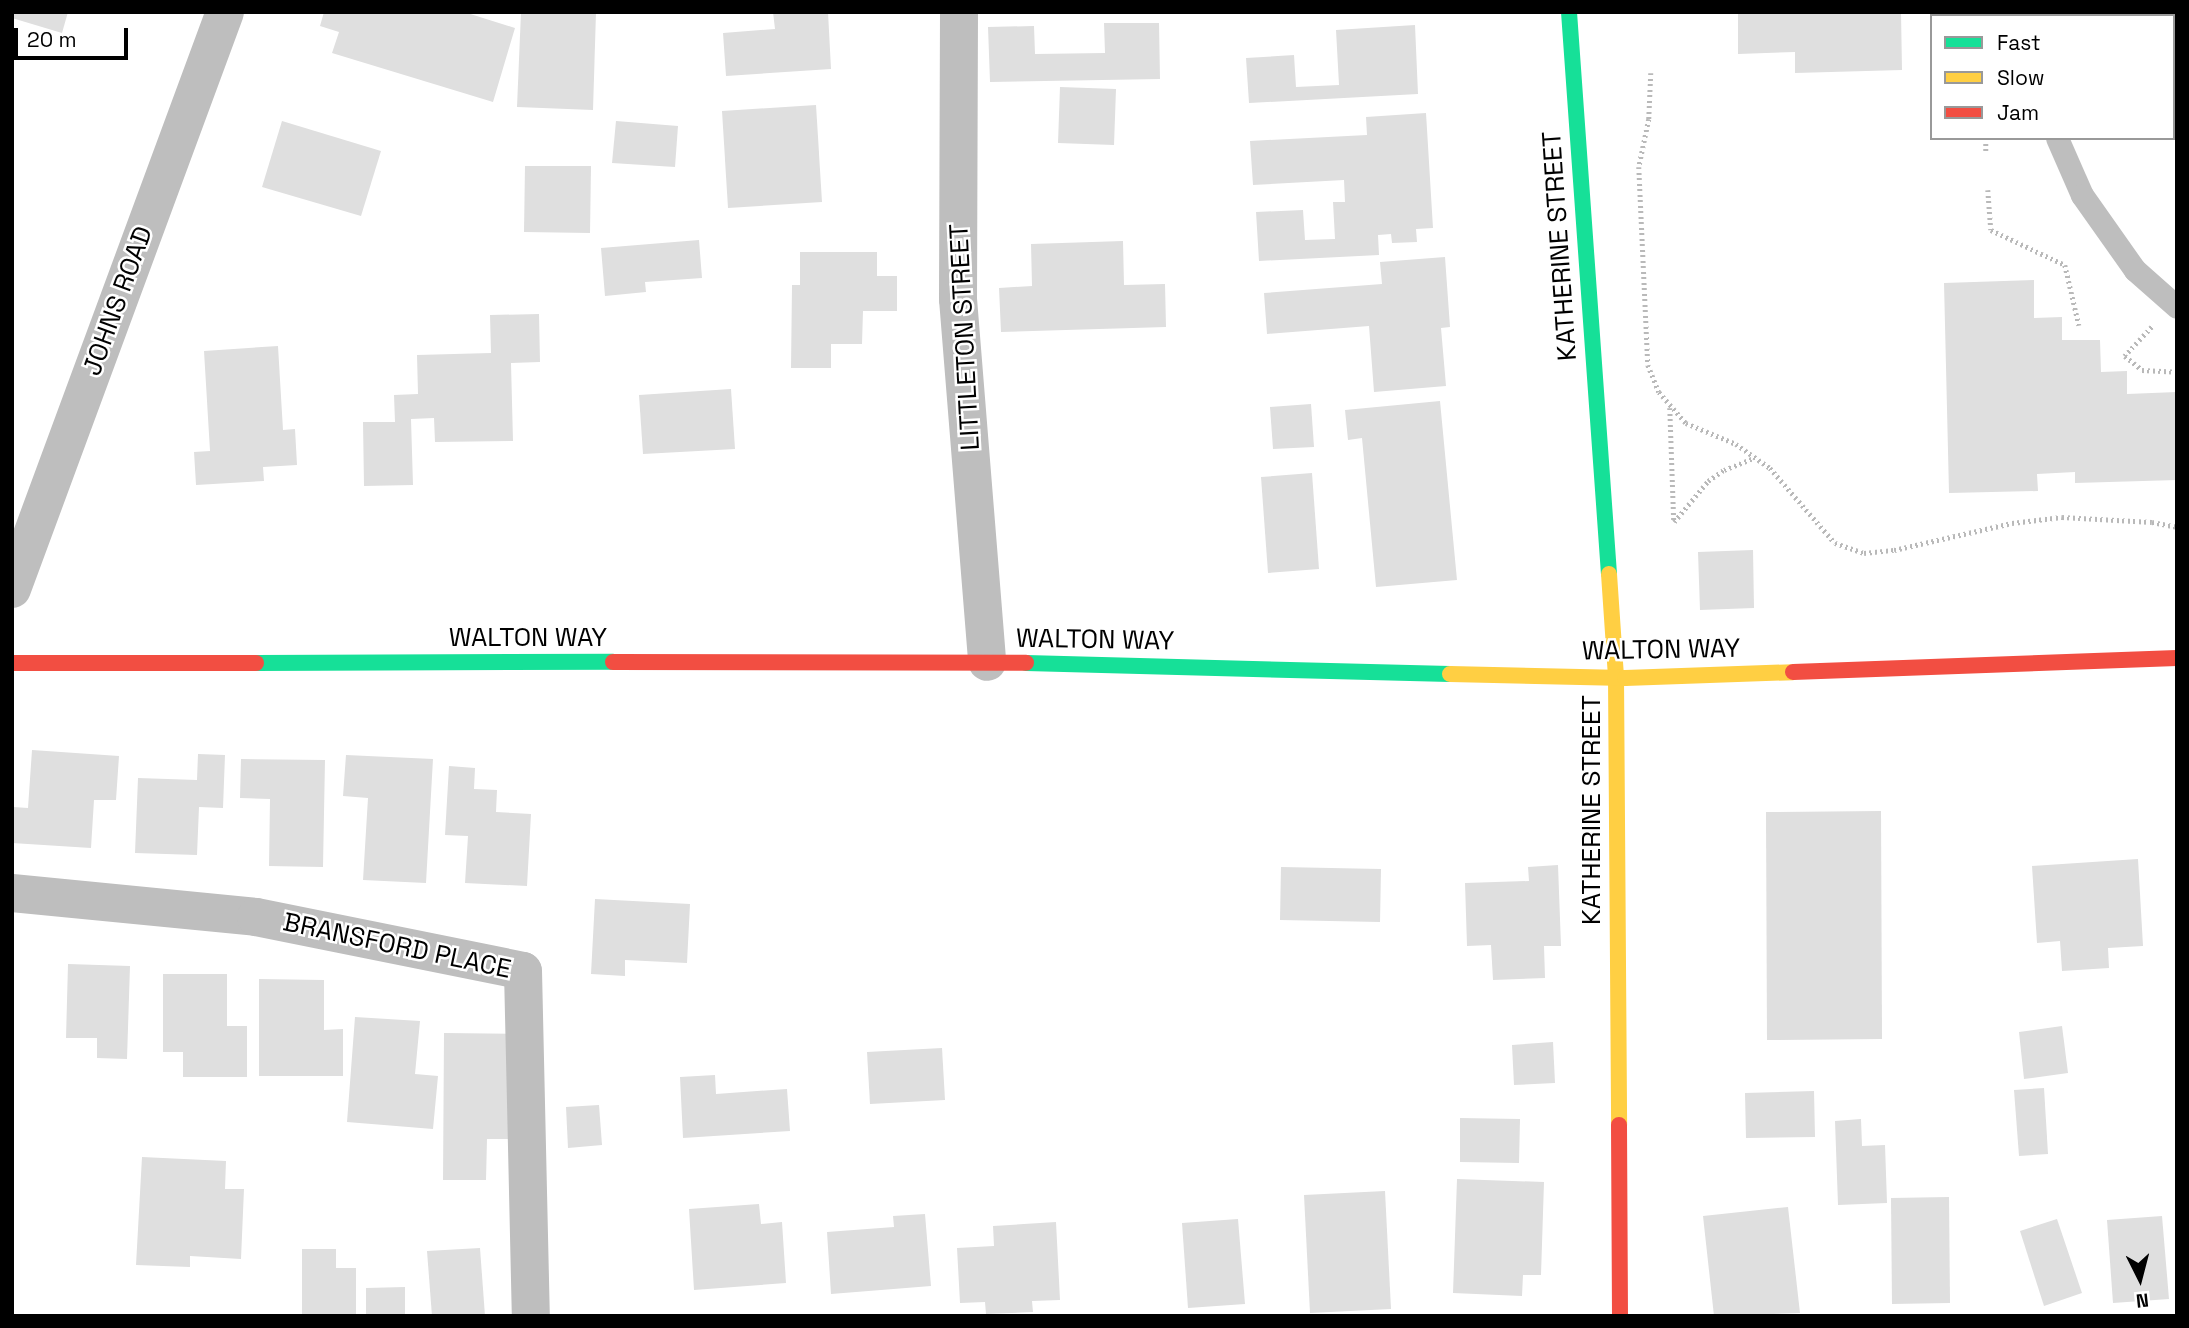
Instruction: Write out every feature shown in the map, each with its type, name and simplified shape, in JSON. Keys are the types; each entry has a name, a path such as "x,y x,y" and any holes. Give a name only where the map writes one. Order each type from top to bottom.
{"main road":[{"name":"KATHERINE STREET","path":"1569,12 1616,677 1620,1316"},
{"name":"WALTON WAY","path":"12,663 987,662 1616,677 2177,658"}],"street":[{"name":"JOHNS ROAD","path":"16,565 225,12"},
{"name":"LITTLETON STREET","path":"958,12 958,299 987,662"},
{"name":"BRANSFORD PLACE","path":"12,893 256,917 523,971 531,1316"}],"lane":[{"path":"2058,140 2090,206 2135,270 2177,307"}],"path":[{"path":"1651,73 1649,119 1639,167 1647,365 1659,392 1686,423 1736,444 1781,478 1835,543 1864,553 1894,550 2011,523 2062,517 2152,522 2177,527"},
{"path":"1986,140 1986,152"},
{"path":"1988,190 1991,230 2065,265 2078,325"},
{"path":"2156,322 2124,356 2142,370 2177,372"},
{"path":"1670,407 1674,522 1708,481 1724,470 1754,458"}],"building":[{"path":"12,12 68,12 62,33 12,18"},
{"path":"324,12 464,12 515,28 493,102 332,53 339,32 320,26"},
{"path":"521,12 596,12 593,110 517,107"},
{"path":"773,12 828,12 831,69 726,76 723,33 775,29"},
{"path":"1738,12 1901,12 1902,70 1795,73 1795,52 1738,54"},
{"path":"2177,12 2177,95 2175,14 2070,14"},
{"path":"1104,23 1159,23 1160,79 990,82 988,27 1034,26 1035,54 1105,53"},
{"path":"1415,25 1418,94 1249,103 1246,58 1294,55 1296,87 1339,85 1336,30"},
{"path":"1060,87 1116,89 1114,145 1058,143"},
{"path":"816,105 822,202 728,208 722,111"},
{"path":"1426,113 1433,228 1416,229 1417,242 1392,243 1391,234 1378,235 1379,255 1259,261 1256,212 1303,210 1305,240 1335,239 1333,202 1345,202 1344,180 1253,185 1250,141 1367,135 1366,117"},
{"path":"282,121 381,151 361,216 262,187"},
{"path":"616,121 678,126 675,167 612,163"},
{"path":"525,166 591,166 590,233 524,232"},
{"path":"699,240 702,278 645,282 646,292 605,296 601,248"},
{"path":"1123,241 1124,285 1165,284 1166,327 1001,332 999,288 1032,286 1031,244"},
{"path":"800,252 877,252 877,276 897,276 897,311 863,311 862,344 831,344 831,368 791,368 792,285 800,285"},
{"path":"1445,257 1450,327 1441,328 1446,386 1374,392 1369,326 1267,334 1264,293 1382,284 1380,262"},
{"path":"2034,280 2034,318 2062,317 2062,340 2100,340 2101,372 2127,371 2127,394 2177,392 2177,480 2075,483 2075,472 2037,474 2038,491 1949,493 1944,283"},
{"path":"539,314 540,362 511,363 513,441 435,442 434,418 411,419 413,485 364,486 363,422 395,422 394,395 418,394 417,355 491,353 490,315"},
{"path":"278,346 283,430 295,429 297,465 263,467 264,481 196,485 194,452 210,451 204,351"},
{"path":"731,389 735,449 643,454 639,395"},
{"path":"1440,401 1457,580 1376,587 1362,438 1348,440 1345,410"},
{"path":"1311,404 1314,447 1273,449 1270,407"},
{"path":"1312,473 1319,569 1268,573 1261,477"},
{"path":"1753,550 1754,608 1700,610 1698,552"},
{"path":"32,750 119,756 116,800 94,800 91,848 12,843 13,807 28,808"},
{"path":"198,754 225,755 223,808 199,807 197,855 135,853 138,778 197,780"},
{"path":"346,755 433,759 426,883 363,880 368,798 343,796"},
{"path":"241,759 325,760 323,867 269,866 270,799 240,798"},
{"path":"449,766 475,768 474,789 497,790 496,812 531,814 527,886 465,883 468,836 445,835"},
{"path":"1881,811 1882,1039 1767,1040 1766,812"},
{"path":"2138,859 2143,946 2108,948 2109,968 2062,971 2060,941 2037,943 2032,866"},
{"path":"1558,865 1561,946 1544,946 1545,978 1493,980 1491,945 1467,946 1465,883 1529,881 1528,867"},
{"path":"1281,867 1381,869 1380,922 1280,920"},
{"path":"595,899 690,904 687,963 625,960 625,976 591,974"},
{"path":"68,964 130,966 127,1059 97,1058 97,1038 66,1038"},
{"path":"163,974 227,974 227,1026 247,1026 247,1077 183,1077 183,1052 163,1052"},
{"path":"259,979 324,980 324,1030 343,1029 343,1076 259,1076"},
{"path":"355,1017 420,1021 415,1074 438,1076 433,1129 347,1122"},
{"path":"2062,1026 2068,1073 2024,1079 2019,1032"},
{"path":"444,1033 520,1034 519,1139 487,1139 486,1180 443,1180"},
{"path":"1553,1042 1555,1083 1514,1085 1512,1045"},
{"path":"942,1048 945,1100 870,1104 867,1052"},
{"path":"715,1075 716,1094 787,1089 790,1131 683,1138 680,1077"},
{"path":"2044,1088 2048,1154 2019,1156 2014,1090"},
{"path":"1814,1091 1815,1137 1746,1138 1745,1093"},
{"path":"599,1105 602,1145 568,1148 566,1107"},
{"path":"1460,1118 1520,1119 1519,1163 1460,1162"},
{"path":"1861,1119 1862,1146 1885,1145 1887,1203 1838,1205 1835,1121"},
{"path":"142,1157 226,1161 225,1189 244,1189 241,1259 190,1256 190,1267 136,1265"},
{"path":"1457,1179 1544,1182 1541,1275 1523,1275 1522,1296 1453,1293"},
{"path":"1385,1191 1391,1309 1310,1313 1304,1195"},
{"path":"1949,1197 1950,1303 1892,1304 1891,1198"},
{"path":"759,1204 761,1224 782,1222 786,1283 694,1290 689,1209"},
{"path":"1788,1207 1800,1313 1714,1316 1703,1216"},
{"path":"925,1214 931,1286 831,1294 827,1232 894,1227 893,1216"},
{"path":"2162,1216 2169,1299 2113,1303 2107,1220"},
{"path":"1238,1219 1245,1304 1188,1308 1182,1223"},
{"path":"2057,1219 2082,1293 2044,1306 2020,1231"},
{"path":"1056,1222 1060,1300 1032,1301 1033,1312 986,1314 985,1302 960,1303 957,1248 994,1246 993,1226"},
{"path":"480,1248 485,1316 432,1316 427,1251"},
{"path":"302,1249 336,1249 336,1268 356,1268 356,1316 302,1316"},
{"path":"405,1287 405,1316 366,1316 366,1288"}],"traffic: fast":[{"path":"1569,12 1609,574"},
{"path":"256,663 613,662"},
{"path":"1026,663 1450,674"}],"traffic: slow":[{"path":"1609,574 1616,677 1619,1125"},
{"path":"1450,674 1625,678 1793,672"}],"traffic: jam":[{"path":"1793,672 2177,658"},
{"path":"613,662 1026,663"},
{"path":"12,663 256,663"},
{"path":"1619,1125 1620,1316"}]}
